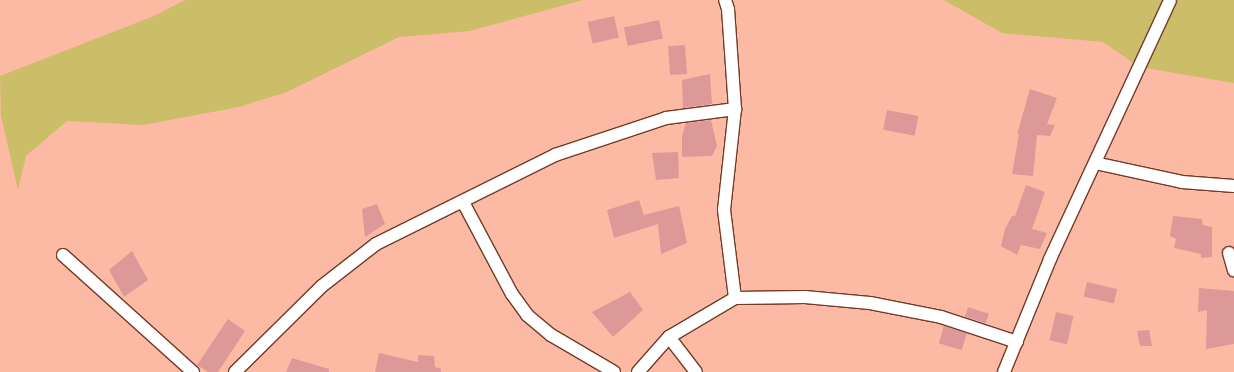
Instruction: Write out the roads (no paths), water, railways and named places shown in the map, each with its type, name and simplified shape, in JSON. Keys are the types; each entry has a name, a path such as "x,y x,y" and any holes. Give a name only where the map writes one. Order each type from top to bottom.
{"street":[{"path":"725,0 728,9 735,109 724,210 735,298"},
{"path":"1004,372 1050,259 1170,0"},
{"path":"235,372 322,286 376,244 563,152 666,118 735,109"},
{"path":"1094,163 1182,182 1234,186"},
{"path":"463,202 512,294 527,315 552,335 614,372"},
{"path":"1229,253 1234,270"},
{"path":"63,255 193,372"},
{"path":"638,372 669,337 735,298 805,297 870,303 941,317 1017,342"},
{"path":"669,337 696,372"}]}
